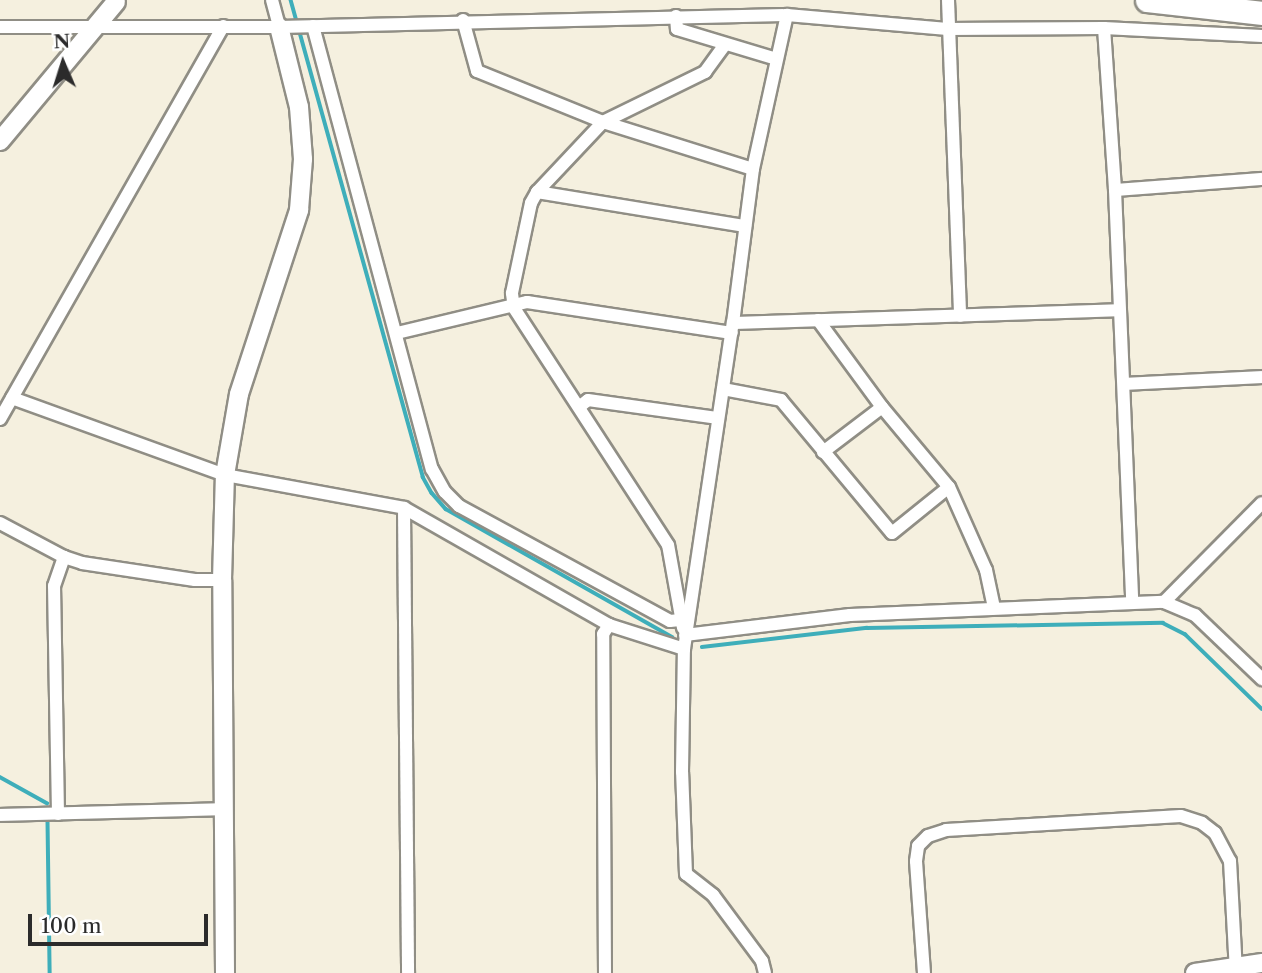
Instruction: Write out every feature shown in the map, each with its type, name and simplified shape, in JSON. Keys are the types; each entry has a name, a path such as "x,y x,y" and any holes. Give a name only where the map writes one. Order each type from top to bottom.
{"highway":[{"path":"1147,0 1262,12"}],"street":[{"path":"225,973 222,580 225,475 239,394 299,210 303,159 300,121 283,27 272,0"},
{"path":"947,0 960,316"},
{"path":"0,141 116,2"},
{"path":"765,973 762,961 713,895 686,874 682,772 684,649 753,169 787,15"},
{"path":"0,27 283,27 463,20 787,15 947,29 1104,28 1262,36"},
{"path":"676,16 677,29 724,46 777,59"},
{"path":"463,20 477,71 603,122 753,169"},
{"path":"0,419 223,26"},
{"path":"309,26 397,333 432,469 445,492 459,506 670,621 680,620"},
{"path":"1104,28 1115,190 1132,602"},
{"path":"685,635 680,620 668,545 513,308 512,293 531,203 537,192 603,122 705,72 724,46"},
{"path":"1115,190 1262,179"},
{"path":"537,192 745,226"},
{"path":"397,333 513,308 527,302 732,328 818,320 1119,310"},
{"path":"818,320 882,407 949,487 986,570 994,608"},
{"path":"1124,384 1262,377"},
{"path":"723,389 780,400 892,533 949,487"},
{"path":"12,398 225,475 404,508 609,625 684,649"},
{"path":"579,407 588,400 717,418"},
{"path":"823,452 882,407"},
{"path":"1164,603 1262,503"},
{"path":"404,508 408,973"},
{"path":"0,523 64,557 195,580 222,580"},
{"path":"58,814 54,586 64,557"},
{"path":"685,635 850,615 1132,602 1164,603 1195,615 1262,679"},
{"path":"605,973 603,634 609,625"},
{"path":"0,815 223,809"},
{"path":"924,973 916,861 918,846 928,836 946,830 1181,816 1202,823 1215,833 1230,860 1236,970"},
{"path":"1195,973 1236,970 1262,963"}],"waterway":[{"path":"291,0 423,477 432,493 446,509 672,637"},
{"path":"702,647 867,628 1163,623 1185,634 1262,709"},
{"path":"0,777 47,803"},
{"path":"48,821 50,973"}]}
